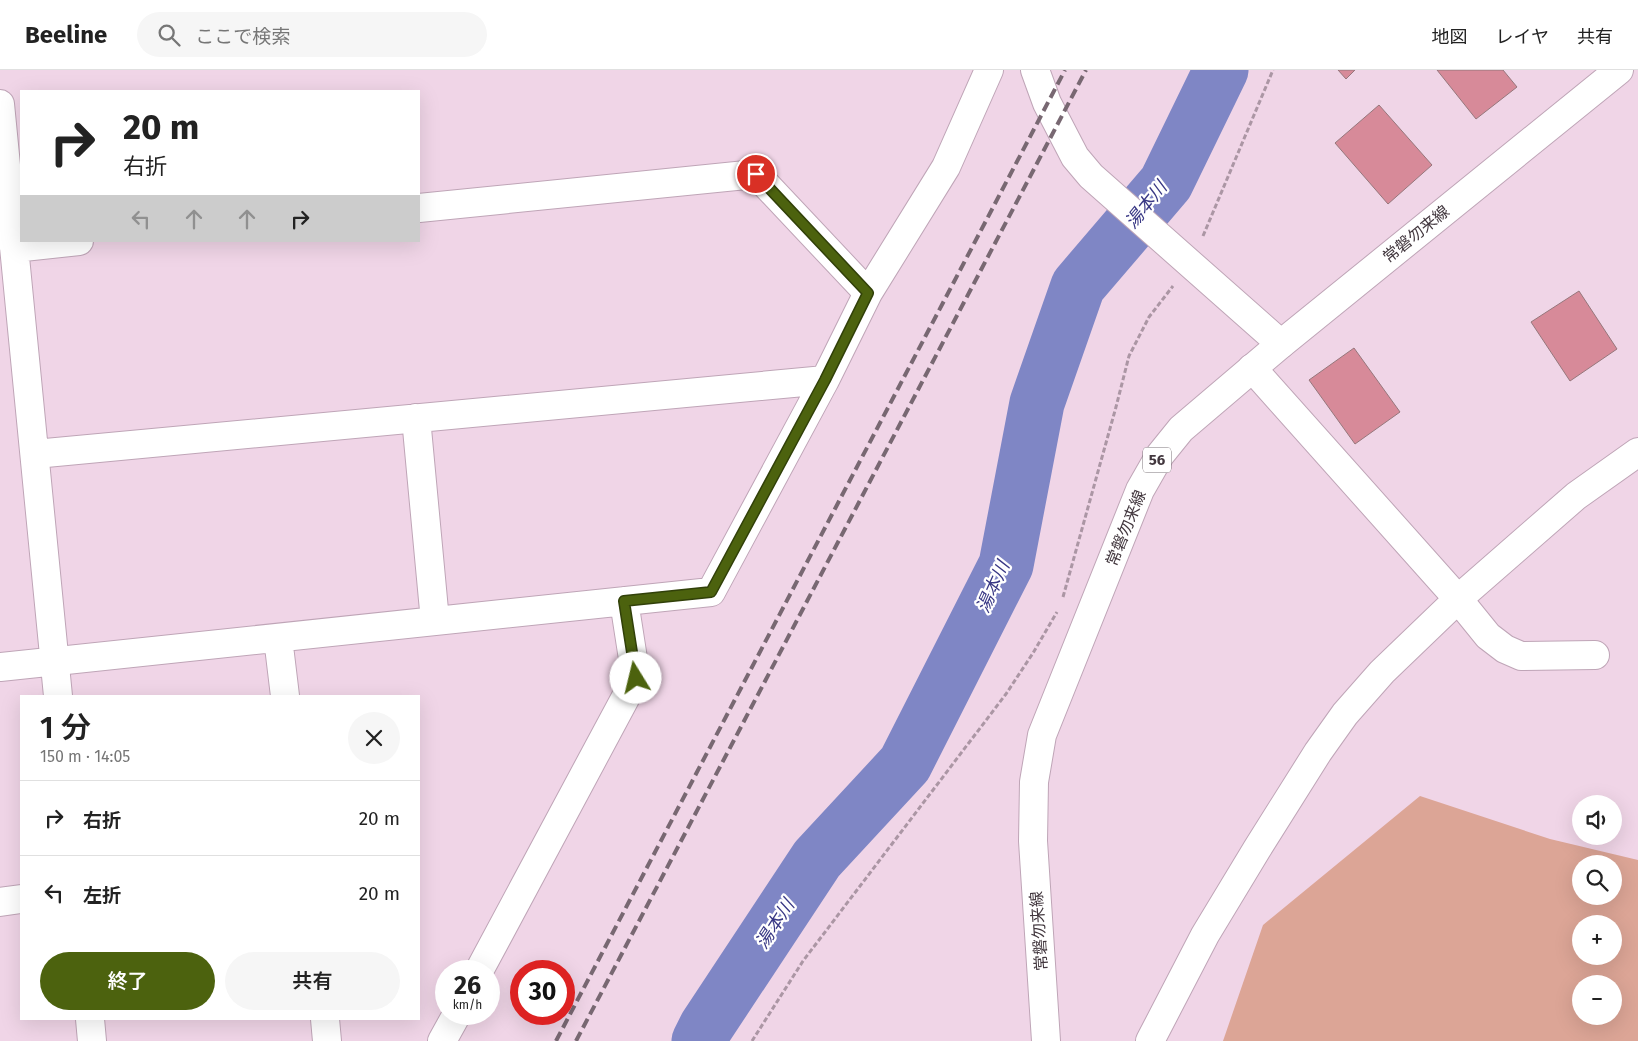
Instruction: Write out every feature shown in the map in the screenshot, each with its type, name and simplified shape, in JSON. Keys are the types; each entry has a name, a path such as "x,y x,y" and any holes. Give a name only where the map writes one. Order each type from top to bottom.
{"street":[{"path":"0,667 711,592 825,380 868,293 946,167 988,70"},
{"path":"1035,70 1048,103 1075,157 1091,176 1280,344"},
{"name":"常磐勿来線","path":"1046,1041 1033,841 1034,782 1042,736 1140,490 1160,456 1181,429 1280,344 1619,70"},
{"path":"0,104 58,695"},
{"path":"420,208 756,174 868,293"},
{"path":"14,248 70,242"},
{"path":"1252,368 1458,599 1488,636 1505,649 1521,656 1595,655"},
{"path":"34,454 825,380"},
{"path":"416,418 435,621"},
{"path":"1150,1041 1205,935 1318,752 1345,714 1382,672 1458,599 1576,496 1638,452"},
{"path":"485,960 636,678 624,601"},
{"path":"278,638 285,695"},
{"path":"0,902 20,899"},
{"path":"90,1020 92,1041"},
{"path":"324,1020 327,1041"},
{"path":"442,1041 451,1025"}],"path":[{"path":"1062,598 1129,356 1149,317 1189,262 1273,70"},
{"path":"752,1041 803,961 1006,694 1060,608"}],"shaded area":[{"path":"1420,796 1550,839 1617,855 1572,855 1572,905 1622,905 1622,856 1638,860 1638,1041 1223,1041 1263,925"}],"building":[{"path":"1338,70 1355,70 1346,79"},
{"path":"1437,70 1503,70 1517,87 1476,119"},
{"path":"1379,105 1432,165 1388,204 1335,143"},
{"path":"1579,291 1617,349 1570,381 1531,322"},
{"path":"1354,348 1400,412 1355,444 1309,380"}],"waterway":[{"name":"湯本川","path":"699,1041 706,1027 817,859 905,764 1006,565 1037,403 1078,286 1166,183 1221,70"}],"railway":[{"path":"556,1041 1065,70"},
{"path":"576,1041 1086,70"}],"route":[{"path":"636,678 624,601 711,592 825,380 868,293 756,174"}]}
